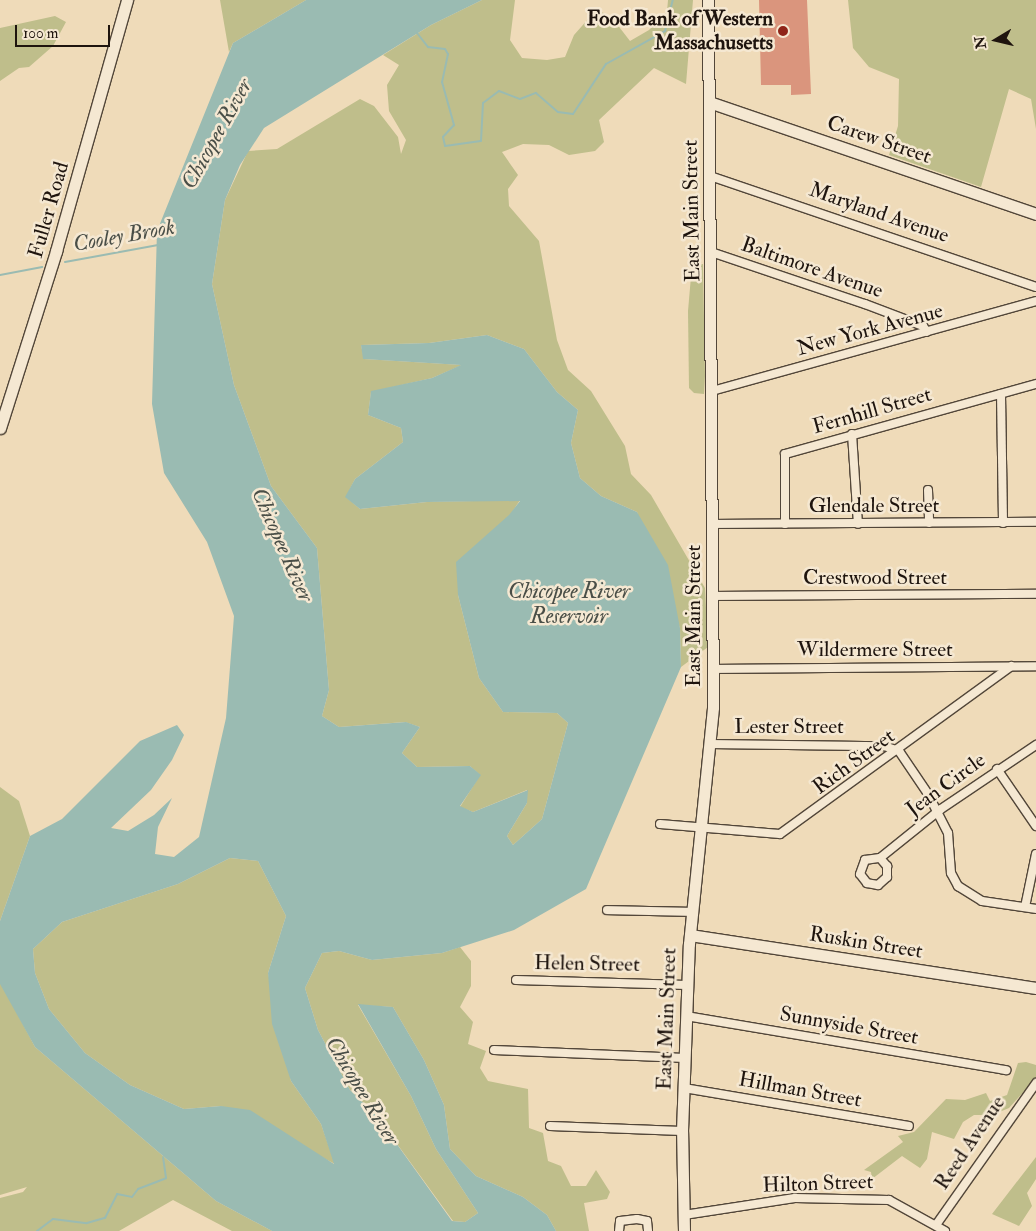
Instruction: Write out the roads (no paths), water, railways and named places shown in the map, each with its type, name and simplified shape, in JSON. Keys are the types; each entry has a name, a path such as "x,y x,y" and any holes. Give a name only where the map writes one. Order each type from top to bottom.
{"main road":[{"name":"Fuller Road","path":"0,428 56,251 127,0"},
{"name":"East Main Street","path":"684,1231 682,1131 687,985 692,912 709,744 713,669 714,596 708,0"},
{"name":"Carew Street","path":"710,102 1036,214"},
{"name":"Ruskin Street","path":"690,935 1036,988"}],"street":[{"name":"Maryland Avenue","path":"710,176 1036,287"},
{"name":"Baltimore Avenue","path":"711,252 865,304 923,326 927,332"},
{"name":"New York Avenue","path":"712,392 1036,301"},
{"name":"Fernhill Street","path":"785,524 785,454 1036,384"},
{"path":"1001,394 1003,522"},
{"path":"852,434 858,524"},
{"path":"928,490 929,523"},
{"name":"Glendale Street","path":"713,524 1036,522"},
{"name":"Crestwood Street","path":"714,596 1036,594"},
{"name":"Rich Street","path":"660,824 700,829 780,834 898,751 1011,666"},
{"name":"Wildermere Street","path":"713,669 1036,666"},
{"name":"Lester Street","path":"709,744 884,746 898,751"},
{"name":"Jean Circle","path":"880,858 935,813 1036,744"},
{"path":"898,751 928,794 935,813 950,838 951,873 958,886 982,901 1036,909"},
{"path":"997,769 1036,826"},
{"path":"1025,907 1036,854"},
{"path":"607,910 692,912"},
{"name":"Helen Street","path":"516,980 687,985"},
{"name":"Sunnyside Street","path":"686,1016 1006,1070"},
{"path":"494,1050 684,1058"},
{"name":"Reed Avenue","path":"936,1225 1036,1084"},
{"name":"Hillman Street","path":"684,1088 910,1126"},
{"path":"550,1126 682,1131"},
{"name":"Hilton Street","path":"684,1214 795,1198 843,1198 900,1203 945,1231"},
{"path":"619,1231 620,1221 637,1219 647,1221 648,1231"}],"water":[{"name":"Chicopee River Reservoir","path":"306,0 482,0 431,25 264,128 240,165 225,200 212,284 234,385 271,486 317,548 329,690 322,716 339,727 406,722 420,727 402,753 417,767 470,766 481,775 460,806 473,812 528,790 527,803 507,836 513,845 542,819 568,723 557,713 503,712 479,678 458,595 456,562 509,515 520,501 427,502 360,509 345,497 355,479 403,442 401,428 368,415 371,391 432,378 461,365 363,359 361,345 429,343 487,335 524,349 557,392 578,410 571,443 580,478 601,496 637,512 668,565 680,628 681,667 586,889 514,930 442,953 372,960 339,951 322,953 305,988 318,1030 350,1090 376,1115 452,1221 465,1222 478,1213 436,1149 411,1096 358,1004 393,1007 424,1060 444,1105 450,1149 476,1176 523,1197 547,1215 556,1231 272,1231 216,1201 35,1047 0,984 0,921 30,836 62,819 140,741 177,725 184,735 172,760 151,790 111,828 128,831 154,815 172,798 158,827 155,854 174,857 199,837 226,718 234,616 207,542 164,473 152,404 157,231 233,43","holes":["230,858 258,861 286,916 268,973 272,1024 291,1081 321,1124 334,1164 250,1110 221,1106 184,1109 130,1085 85,1053 49,1009 35,973 33,949 62,922 178,884"]}],"waterway":[{"path":"417,33 428,47 445,49 448,54 442,82 454,125 443,137 445,146 481,141 483,103 499,91 520,99 536,93 558,112 573,114 606,64 665,31 673,0"},
{"name":"Cooley Brook","path":"65,262 159,245"},
{"name":"Cooley Brook","path":"0,275 42,267"},
{"path":"37,1231 53,1219 87,1223 105,1218 117,1194 132,1197 138,1189 166,1178 163,1157"}],"place":[{"name":"Food Bank of Western Massachusetts","path":"783,31"}],"water label":[{"name":"Chicopee River","path":"217,134"},
{"name":"Chicopee River","path":"282,545"},
{"name":"Chicopee River","path":"362,1091"}]}
